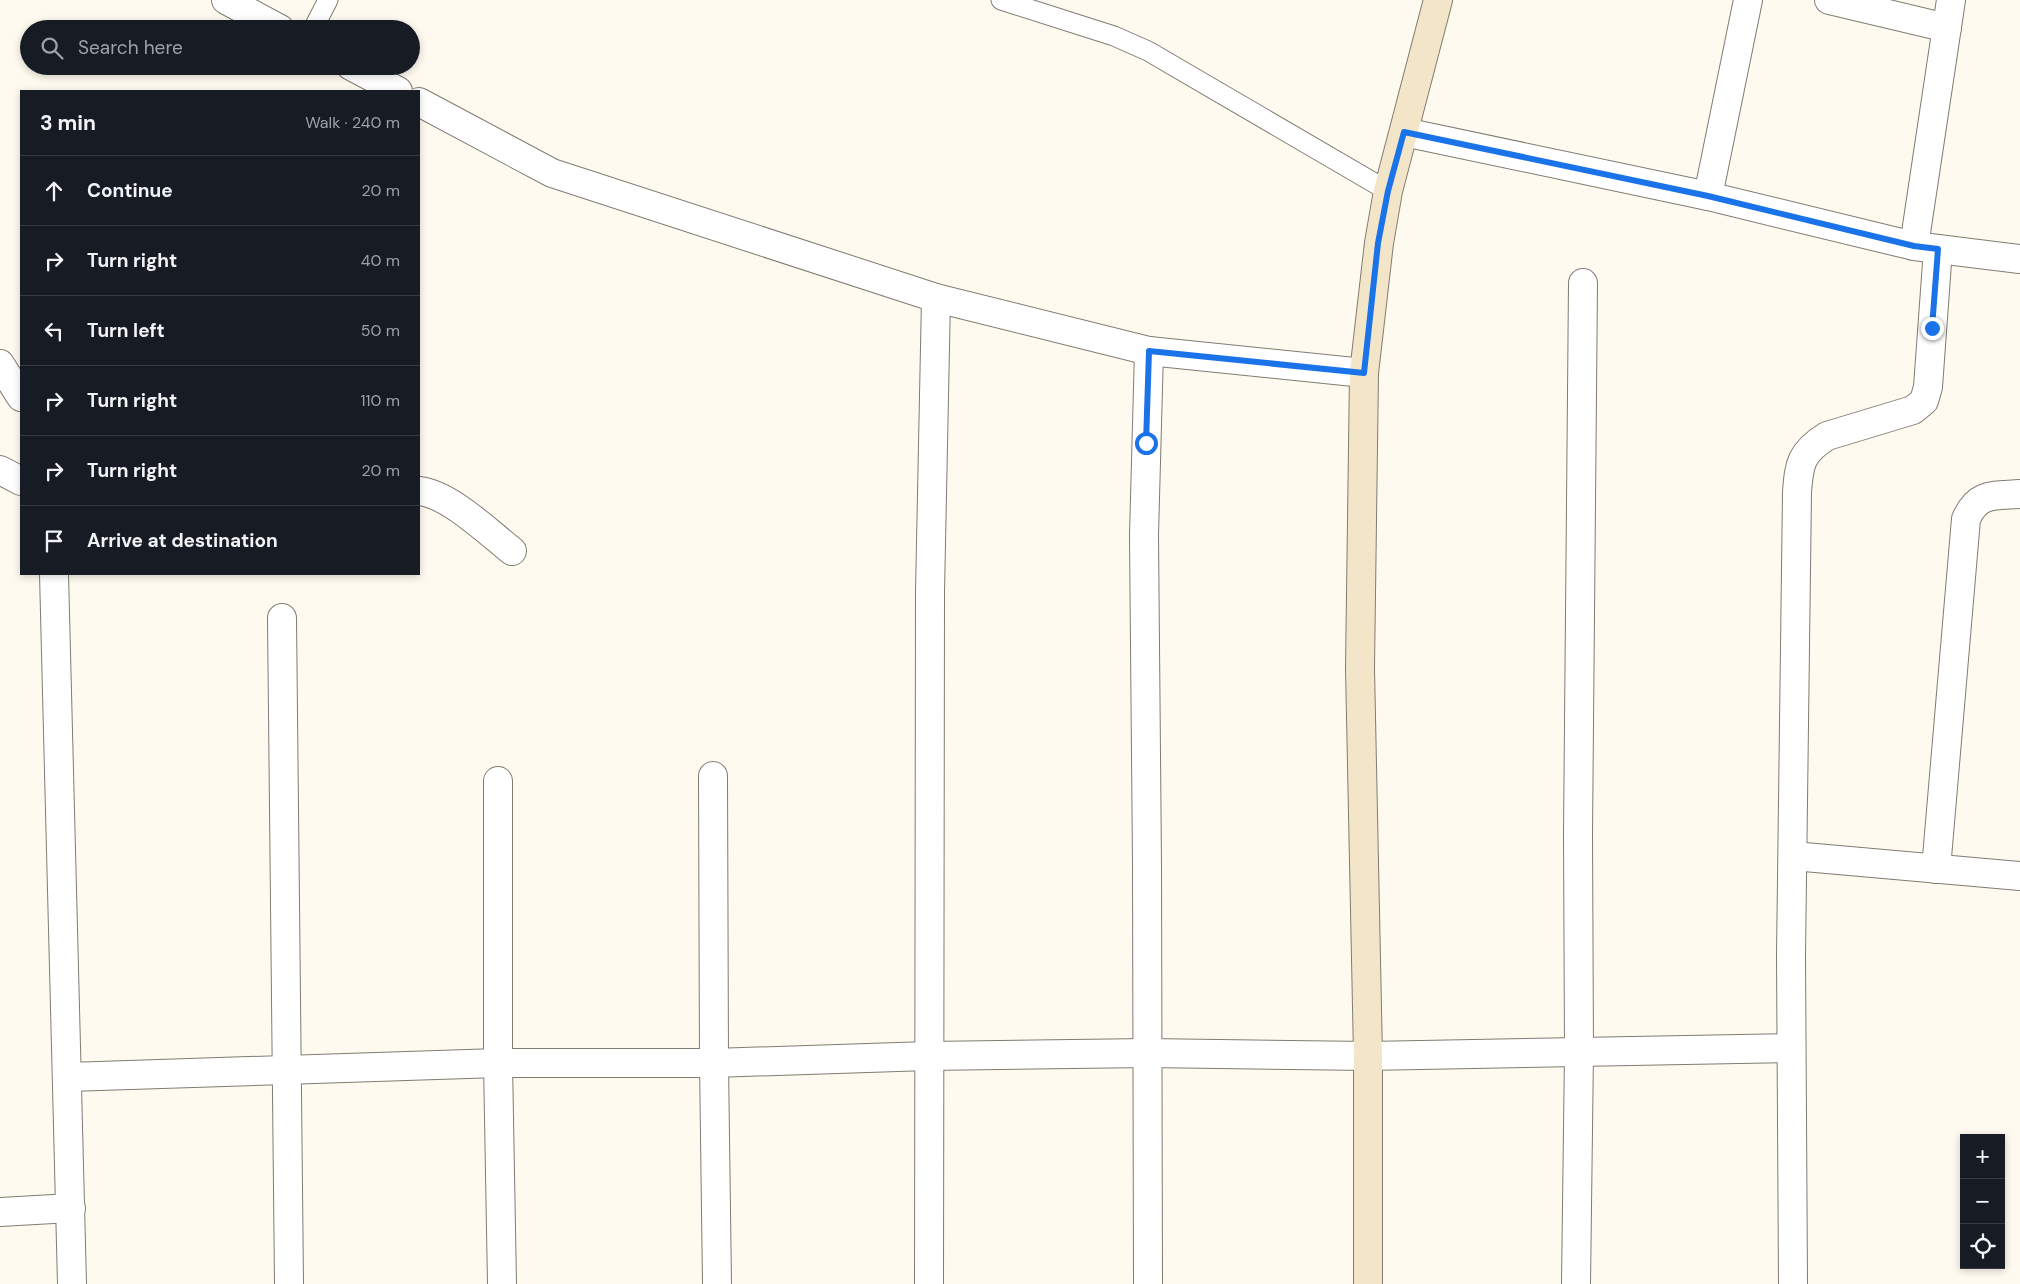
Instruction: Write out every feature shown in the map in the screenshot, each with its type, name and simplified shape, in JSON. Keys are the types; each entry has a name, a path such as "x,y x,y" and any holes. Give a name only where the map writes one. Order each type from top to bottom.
{"street":[{"path":"226,0 263,20"},
{"path":"1368,1284 1368,1056 1360,668 1364,373 1378,243 1388,191 1438,0"},
{"path":"1708,196 1748,0"},
{"path":"1830,0 1947,28"},
{"path":"1793,1284 1791,1048 1797,492 1799,466 1806,453 1815,443 1827,436 1913,410 1924,400 1928,387 1926,247 1951,0"},
{"path":"368,75 396,90"},
{"path":"420,103 552,173 936,298 1149,351 1364,373"},
{"path":"1404,132 1708,196 1926,247 2020,259"},
{"path":"1576,1284 1583,283"},
{"path":"928,1284 930,592 936,298"},
{"path":"1148,1284 1144,535 1149,351"},
{"path":"0,364 20,395"},
{"path":"0,470 20,480"},
{"path":"420,491 446,500 512,551"},
{"path":"1936,869 1966,519 1972,505 1986,497 2020,494"},
{"path":"54,575 72,1284"},
{"path":"282,618 289,1284"},
{"path":"713,776 717,1284"},
{"path":"498,781 498,1063 502,1284"},
{"path":"1793,856 2020,876"},
{"path":"68,1077 498,1063 714,1063 928,1056 1147,1053 1368,1056 1791,1048"},
{"path":"0,1212 71,1208"}],"lane":[{"path":"318,20 328,0"},
{"path":"1001,0 1114,36 1148,51 1388,191"}],"route":[{"path":"1146,443 1149,351 1364,373 1378,243 1388,191 1404,132 1708,196 1914,246 1938,249 1932,328"}]}
